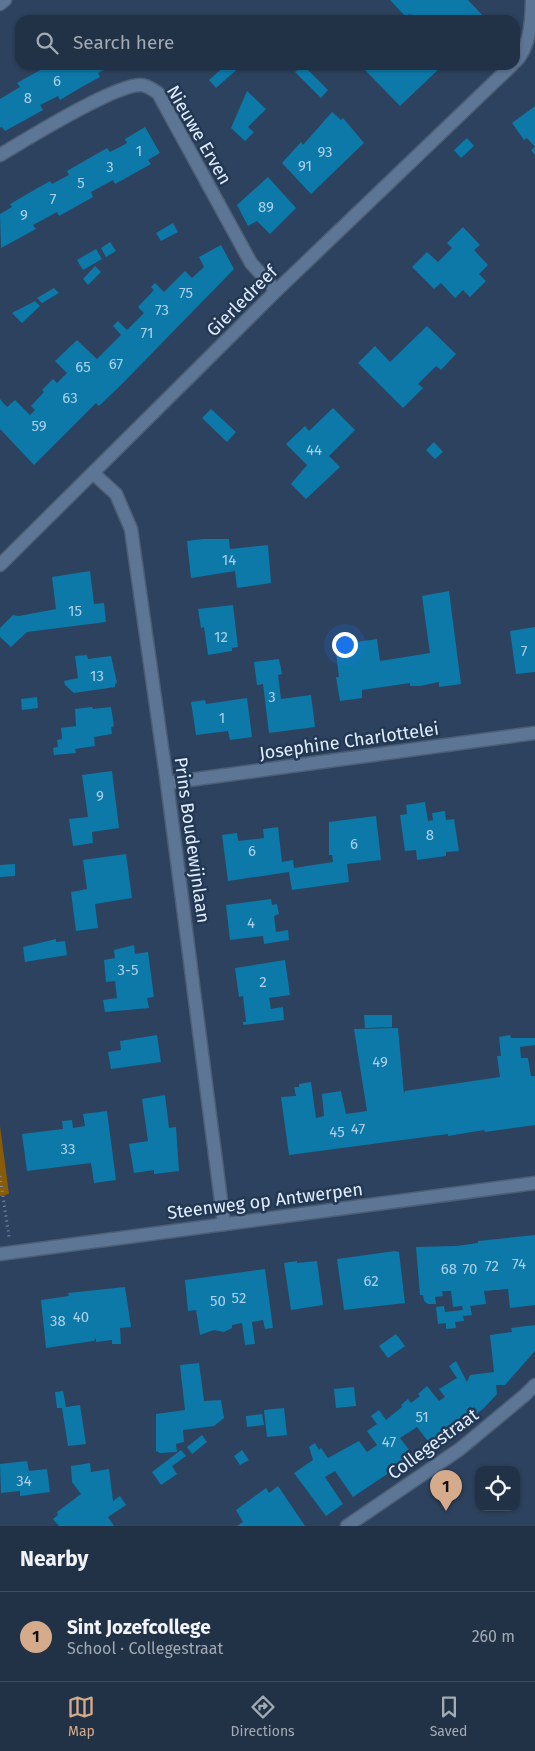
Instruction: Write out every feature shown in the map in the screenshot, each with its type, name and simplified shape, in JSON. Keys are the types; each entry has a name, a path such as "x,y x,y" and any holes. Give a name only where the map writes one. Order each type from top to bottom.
{"street":[{"path":"0,4 5,0"},
{"path":"524,56 532,18 532,0"},
{"name":"Gierledreef","path":"0,565 94,474 276,291 507,70"},
{"name":"Nieuwe Erven","path":"0,155 118,89 141,85 150,88 158,93 251,263 276,291"},
{"name":"Prins Boudewijnlaan","path":"94,474 116,494 131,529 167,783 224,1224"},
{"name":"Josephine Charlottelei","path":"167,783 535,733"},
{"name":"Steenweg op Antwerpen","path":"6,1253 535,1183"},
{"name":"Collegestraat","path":"347,1526 460,1449 526,1395 535,1385"}],"path":[{"path":"0,1176 6,1253"}],"shaded area":[{"path":"0,1126 9,1194 0,1196"}],"building":[{"path":"390,0 468,0 482,15 409,14 404,15"},
{"path":"40,70 104,70 98,73 100,77 60,100 58,96 40,105 43,110 5,131 2,127 0,128 0,99 20,87 17,83"},
{"path":"220,70 236,70 216,88 209,80"},
{"path":"297,70 308,70 328,90 321,98 295,72"},
{"path":"365,70 438,70 400,106"},
{"path":"247,91 266,109 248,127 254,132 245,141 231,128"},
{"path":"535,106 535,147 527,138 524,140 512,123"},
{"path":"332,112 341,120 343,118 364,143 311,194 282,163 301,142 303,145"},
{"path":"145,127 160,153 148,160 151,164 115,184 113,180 91,192 93,197 59,216 57,212 33,225 36,229 1,248 0,214 12,207 10,204 50,181 52,184 69,175 67,171 107,148 110,152 127,143 125,139"},
{"path":"467,138 474,146 461,158 454,150"},
{"path":"535,147 535,155 531,150"},
{"path":"268,177 296,208 270,234 257,221 248,226 237,205"},
{"path":"173,223 178,232 161,241 156,233"},
{"path":"463,227 480,245 474,250 488,265 479,274 486,281 470,297 463,290 455,298 441,283 434,289 412,267 427,252 438,262 452,248 447,243"},
{"path":"110,242 116,251 106,257 101,248"},
{"path":"221,245 234,269 121,385 99,406 96,403 34,465 0,429 0,399 7,407 15,400 30,415 35,410 31,406 44,392 42,390 53,379 57,383 67,373 55,361 77,340 97,359 121,335 113,326 118,321 127,330 144,313 138,307 154,290 151,287 155,283 164,292 185,271 192,278 204,267 199,257"},
{"path":"96,249 102,259 83,270 77,260"},
{"path":"95,266 101,272 88,285 83,279"},
{"path":"54,288 59,293 42,303 37,298"},
{"path":"35,301 40,306 22,323 12,313"},
{"path":"427,326 456,354 441,370 436,366 418,384 423,388 403,408 358,363 375,346 390,362"},
{"path":"333,408 355,430 329,456 340,467 306,499 291,484 307,465 286,444 305,426 309,431"},
{"path":"211,409 236,432 227,442 202,418"},
{"path":"434,442 443,452 435,459 426,450"},
{"path":"229,539 230,549 268,545 271,583 237,588 235,571 191,578 187,541"},
{"path":"90,571 94,604 104,603 106,622 27,632 11,647 0,637 0,628 13,615 19,616 56,609 52,577"},
{"path":"449,591 461,684 439,687 439,682 420,686 410,686 410,683 362,690 362,698 340,701 336,677 339,677 335,645 377,639 380,661 430,653 422,596"},
{"path":"233,605 238,647 232,648 232,651 208,655 204,627 201,628 198,609"},
{"path":"535,627 535,672 516,674 510,631"},
{"path":"87,655 88,659 111,656 117,683 115,687 74,693 65,685 64,681 78,678 75,656"},
{"path":"279,659 282,674 278,675 281,699 311,695 315,727 269,733 263,684 257,685 254,662"},
{"path":"37,697 38,708 22,710 21,699"},
{"path":"247,698 252,737 230,740 228,731 196,735 191,702 205,700 206,704"},
{"path":"92,707 93,709 111,707 114,726 111,727 112,734 94,737 95,746 75,749 76,753 54,755 53,748 58,747 57,740 62,739 61,728 76,726 75,709"},
{"path":"112,771 119,828 92,832 93,843 73,846 69,819 88,817 82,775"},
{"path":"425,802 428,821 433,820 432,813 445,811 446,820 454,819 459,851 446,852 446,856 417,860 416,850 405,851 400,815 407,814 406,805"},
{"path":"376,816 381,860 347,864 349,882 292,890 289,872 228,881 222,835 237,833 238,841 264,838 263,829 278,827 282,862 293,860 294,868 333,862 332,855 329,855 329,822"},
{"path":"126,854 132,898 95,904 98,928 76,931 71,892 87,889 83,860"},
{"path":"15,864 15,876 0,877 0,865"},
{"path":"271,899 272,905 277,904 279,914 274,916 276,932 288,930 289,940 264,944 263,936 230,940 226,905"},
{"path":"56,939 56,942 65,941 67,955 25,962 23,947"},
{"path":"134,945 135,954 148,952 154,997 147,998 149,1008 105,1012 103,1000 117,998 115,981 106,982 104,960 115,958 114,950"},
{"path":"285,960 290,995 269,998 271,1009 283,1007 284,1020 243,1025 243,1022 246,1022 243,996 239,997 235,968"},
{"path":"364,1015 392,1015 392,1027 365,1028"},
{"path":"398,1028 404,1094 405,1091 500,1077 497,1056 501,1056 499,1037 510,1035 511,1038 535,1038 535,1045 520,1047 521,1058 528,1058 531,1076 535,1076 535,1125 448,1136 448,1134 289,1155 281,1097 296,1096 294,1087 311,1082 316,1118 324,1116 322,1094 341,1091 346,1114 367,1111 354,1029"},
{"path":"157,1035 161,1062 111,1069 108,1052 121,1050 120,1041"},
{"path":"165,1095 169,1128 176,1127 179,1171 154,1174 154,1170 134,1173 129,1144 148,1141 142,1099"},
{"path":"107,1111 116,1180 94,1183 91,1163 27,1171 22,1134 63,1129 62,1121 72,1120 73,1128 85,1126 83,1114"},
{"path":"535,1235 535,1305 510,1308 508,1289 484,1291 486,1304 470,1306 472,1315 463,1316 464,1321 455,1322 456,1328 446,1329 446,1323 438,1324 436,1307 444,1306 445,1312 463,1310 462,1306 453,1307 451,1291 442,1291 443,1296 435,1297 436,1304 428,1304 424,1301 423,1295 420,1295 416,1247 456,1246 478,1243 478,1241"},
{"path":"399,1252 405,1303 344,1310 337,1259"},
{"path":"297,1261 297,1263 317,1261 323,1305 291,1310 284,1263"},
{"path":"265,1269 273,1328 265,1329 263,1320 252,1322 255,1344 245,1345 242,1323 232,1325 232,1328 224,1332 214,1330 200,1335 196,1310 188,1311 185,1280"},
{"path":"125,1287 131,1327 120,1328 121,1344 112,1344 112,1340 96,1342 96,1338 94,1341 46,1348 41,1300 69,1296 68,1293"},
{"path":"535,1325 535,1351 505,1385 496,1385 497,1394 483,1409 431,1445 417,1427 400,1438 414,1456 353,1497 335,1471 325,1477 343,1504 326,1516 294,1473 313,1460 309,1447 315,1443 319,1450 321,1448 328,1458 359,1441 367,1452 377,1445 367,1431 377,1424 371,1416 379,1410 386,1420 402,1407 401,1405 408,1399 411,1403 420,1396 418,1394 427,1386 439,1401 445,1397 439,1389 457,1378 449,1366 456,1361 467,1382 470,1375 494,1372 490,1335 512,1332 511,1328"},
{"path":"396,1334 405,1346 388,1358 379,1346"},
{"path":"199,1363 204,1401 221,1400 224,1418 214,1426 183,1430 184,1442 176,1444 177,1452 160,1453 156,1451 156,1414 185,1410 180,1365"},
{"path":"354,1387 356,1406 336,1408 334,1389"},
{"path":"63,1391 66,1407 80,1405 86,1444 68,1446 62,1408 57,1408 55,1392"},
{"path":"284,1408 287,1435 267,1437 264,1410"},
{"path":"262,1414 264,1425 247,1427 246,1416"},
{"path":"202,1435 207,1442 192,1454 187,1447"},
{"path":"181,1450 186,1456 172,1466 177,1474 161,1485 152,1472"},
{"path":"242,1450 249,1460 240,1465 234,1456"},
{"path":"27,1461 29,1471 47,1469 50,1492 20,1496 20,1491 1,1493 0,1464"},
{"path":"90,1463 91,1472 109,1469 113,1501 120,1496 126,1505 108,1517 114,1526 59,1526 53,1519 58,1515 57,1512 81,1494 72,1482 71,1466"},
{"path":"278,1486 305,1526 237,1526 243,1522 236,1510 266,1488 269,1493"}],"place":[{"name":"Sint Jozefcollege","path":"446,1511"}]}
